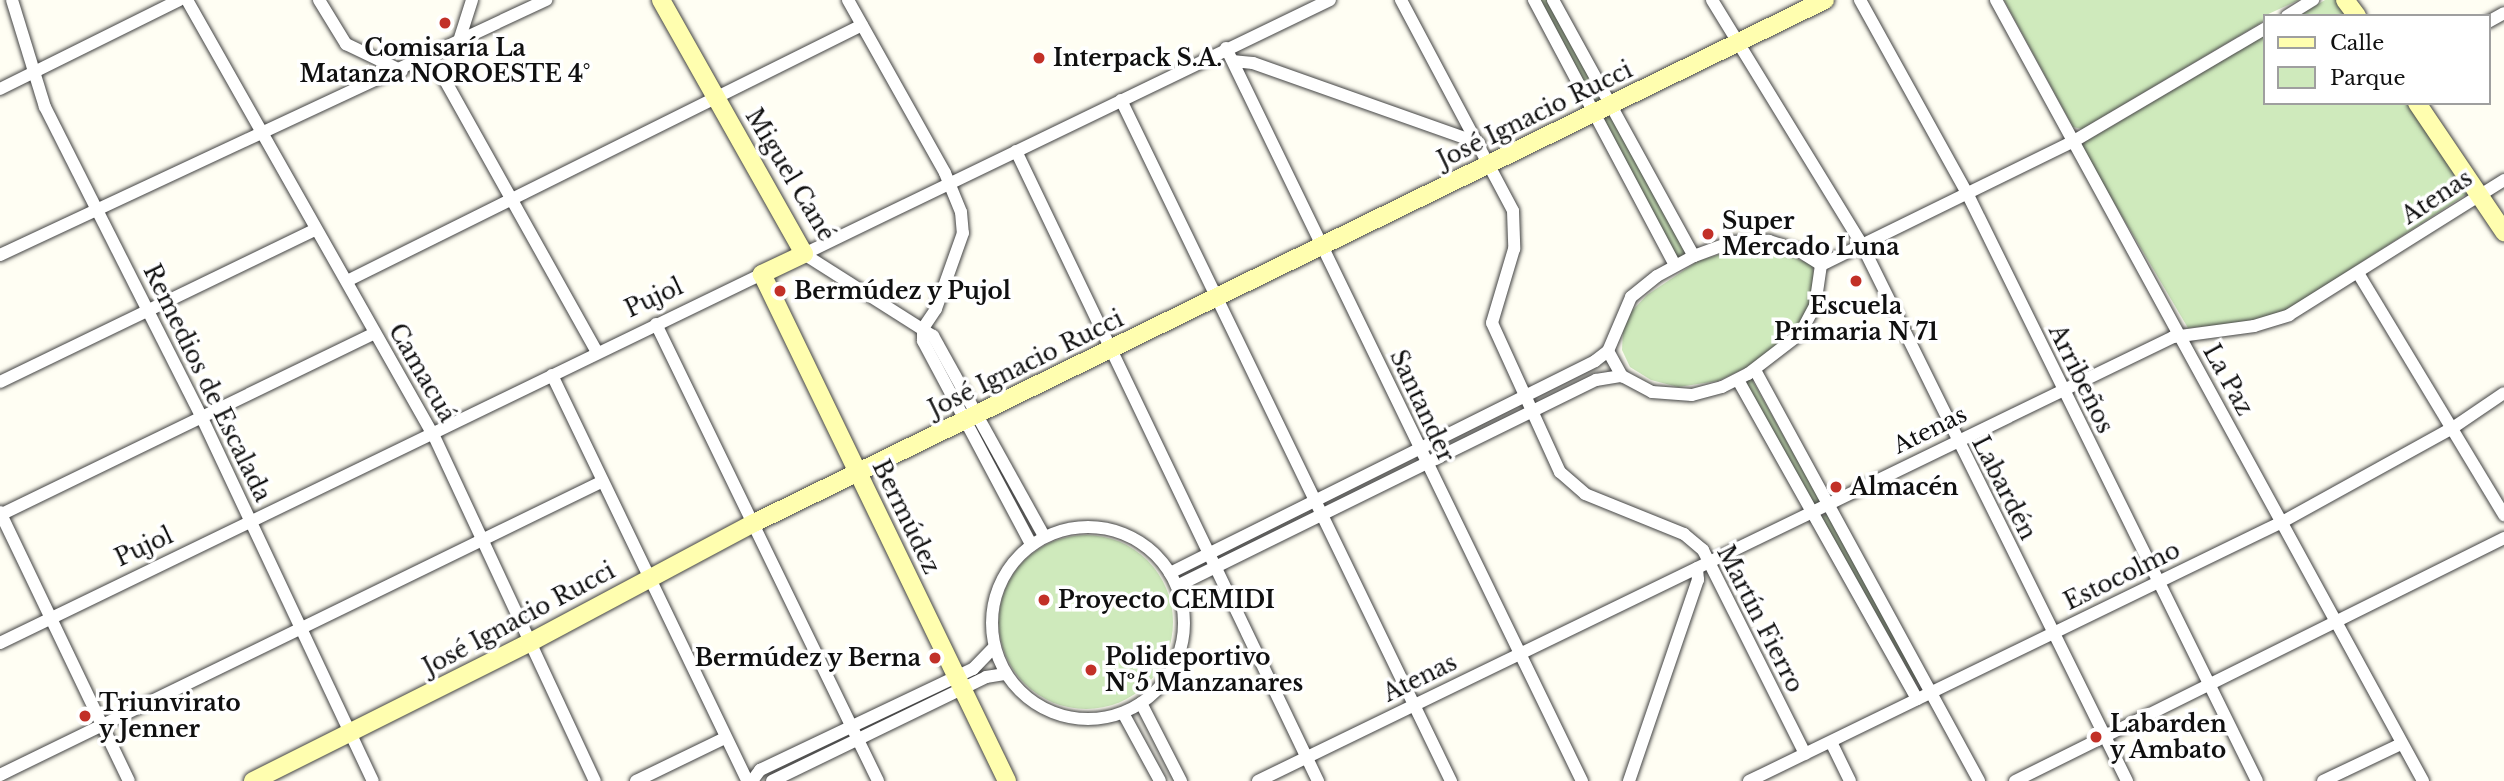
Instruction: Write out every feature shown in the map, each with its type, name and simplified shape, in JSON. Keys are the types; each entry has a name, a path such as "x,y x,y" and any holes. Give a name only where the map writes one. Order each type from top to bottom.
{"street":[{"name":"Remedios de Escalada","path":"12,0 33,73 202,418 373,781"},
{"path":"0,89 179,0"},
{"name":"Camacuá","path":"187,0 262,131 314,230 347,281 433,434 595,781"},
{"path":"319,0 346,44 402,71"},
{"path":"458,44 472,0"},
{"path":"0,255 262,131 402,71 547,0"},
{"name":"Miguel Cané","path":"661,0 803,254 905,321 923,328"},
{"path":"848,0 951,185 961,212 963,233 936,309 923,328 923,341 1044,536"},
{"name":"Pujol","path":"0,643 251,523 597,352 951,185 1226,48 1330,0"},
{"name":"Martín Fierro","path":"1401,0 1510,202 1516,235 1492,323 1560,471 1575,488 1684,534 1805,754"},
{"path":"1534,0 1675,265"},
{"path":"1553,0 1694,256"},
{"name":"Labardén","path":"1712,0 1735,44 1862,244 1956,441 2055,632 2127,781"},
{"name":"José Ignacio Rucci","path":"253,781 529,643 754,523 1492,165 1825,0"},
{"name":"Arribeños","path":"1860,0 1968,195 2257,781"},
{"name":"La Paz","path":"1996,0 2423,781"},
{"path":"2290,14 2313,0"},
{"path":"347,281 862,25"},
{"path":"1821,265 2074,141 2262,30"},
{"name":"Santander","path":"1226,48 1426,465 1521,652 1582,781"},
{"path":"432,57 597,352"},
{"path":"1233,61 1253,63 1479,143"},
{"path":"1121,100 1451,781"},
{"path":"2418,105 2504,232"},
{"path":"1016,151 1318,781"},
{"name":"Atenas","path":"1258,781 2062,388 2179,335 2274,322 2358,273 2478,194 2504,180"},
{"path":"0,382 314,230"},
{"path":"1170,573 1525,397 1608,351 1631,297 1675,265 1694,256 1732,242 1769,241 1799,251 1821,265"},
{"path":"1608,351 1622,376 1652,392 1677,396 1708,392 1738,380 1788,345 1808,323 1821,265"},
{"path":"2358,273 2454,427 2504,515"},
{"name":"Bermúdez","path":"762,274 1007,781"},
{"path":"656,324 878,781"},
{"path":"129,781 0,514 374,333"},
{"path":"1755,370 1934,691 1979,781"},
{"path":"552,375 725,738 749,781 760,770 852,727 959,683 992,674 1006,674"},
{"path":"1177,586 1595,380 1622,376"},
{"path":"1738,380 1917,699"},
{"name":"Estocolmo","path":"1749,781 2281,522 2454,427 2504,393"},
{"path":"972,417 1031,544"},
{"path":"0,775 601,482"},
{"path":"1079,526 1115,530 1146,546 1170,573 1177,586 1184,614 1182,643 1167,677 1141,703 1123,712 1079,719 1050,712 1025,696 1006,674 994,647 991,618 997,590 1010,565 1031,544 1044,536 1079,526"},
{"path":"2015,781 2212,687 2504,538"},
{"path":"1629,781 1703,565"},
{"path":"772,781 858,741 959,683 994,647"},
{"path":"1141,703 1181,781"},
{"path":"1123,712 1160,781"},
{"path":"636,781 725,738"},
{"path":"1831,742 1850,781"},
{"path":"2323,781 2401,744"}],"green space":[{"path":"1538,0 1548,0 1604,102 1597,107"},
{"path":"2004,0 2299,0 2268,14 2262,14 2262,22 2082,129 2073,127"},
{"path":"2325,0 2339,0 2349,14 2302,14"},
{"path":"2262,37 2262,105 2408,105 2467,194 2284,312 2250,322 2188,328 2080,145"},
{"path":"1612,115 1687,255 1676,260 1601,120"},
{"path":"1750,245 1770,247 1812,265 1816,287 1806,316 1793,330 1750,366 1718,381 1678,387 1651,380 1630,367 1622,350 1623,331 1632,311 1647,295 1698,261"},
{"path":"1751,378 1822,504 1815,507 1744,382"},
{"path":"1828,513 1921,681 1915,681 1821,517"},
{"path":"1086,535 1119,542 1147,561 1166,589 1173,622 1166,655 1147,683 1119,702 1086,709 1053,702 1025,683 1006,655 999,622 1006,589 1025,561 1053,542"}],"place":[{"name":"Comisaría La Matanza NOROESTE 4°","path":"445,23"},
{"name":"Interpack S.A.","path":"1039,58"},
{"name":"Super Mercado Luna","path":"1708,234"},
{"name":"Escuela Primaria N 71","path":"1856,281"},
{"name":"Bermúdez y Pujol","path":"780,291"},
{"name":"Almacén","path":"1836,487"},
{"name":"Proyecto CEMIDI","path":"1044,600"},
{"name":"Bermúdez y Berna","path":"935,658"},
{"name":"Polideportivo Nº5 Manzanares","path":"1091,670"},
{"name":"Triunvirato y Jenner","path":"85,716"},
{"name":"Labarden y Ambato","path":"2096,737"}]}
